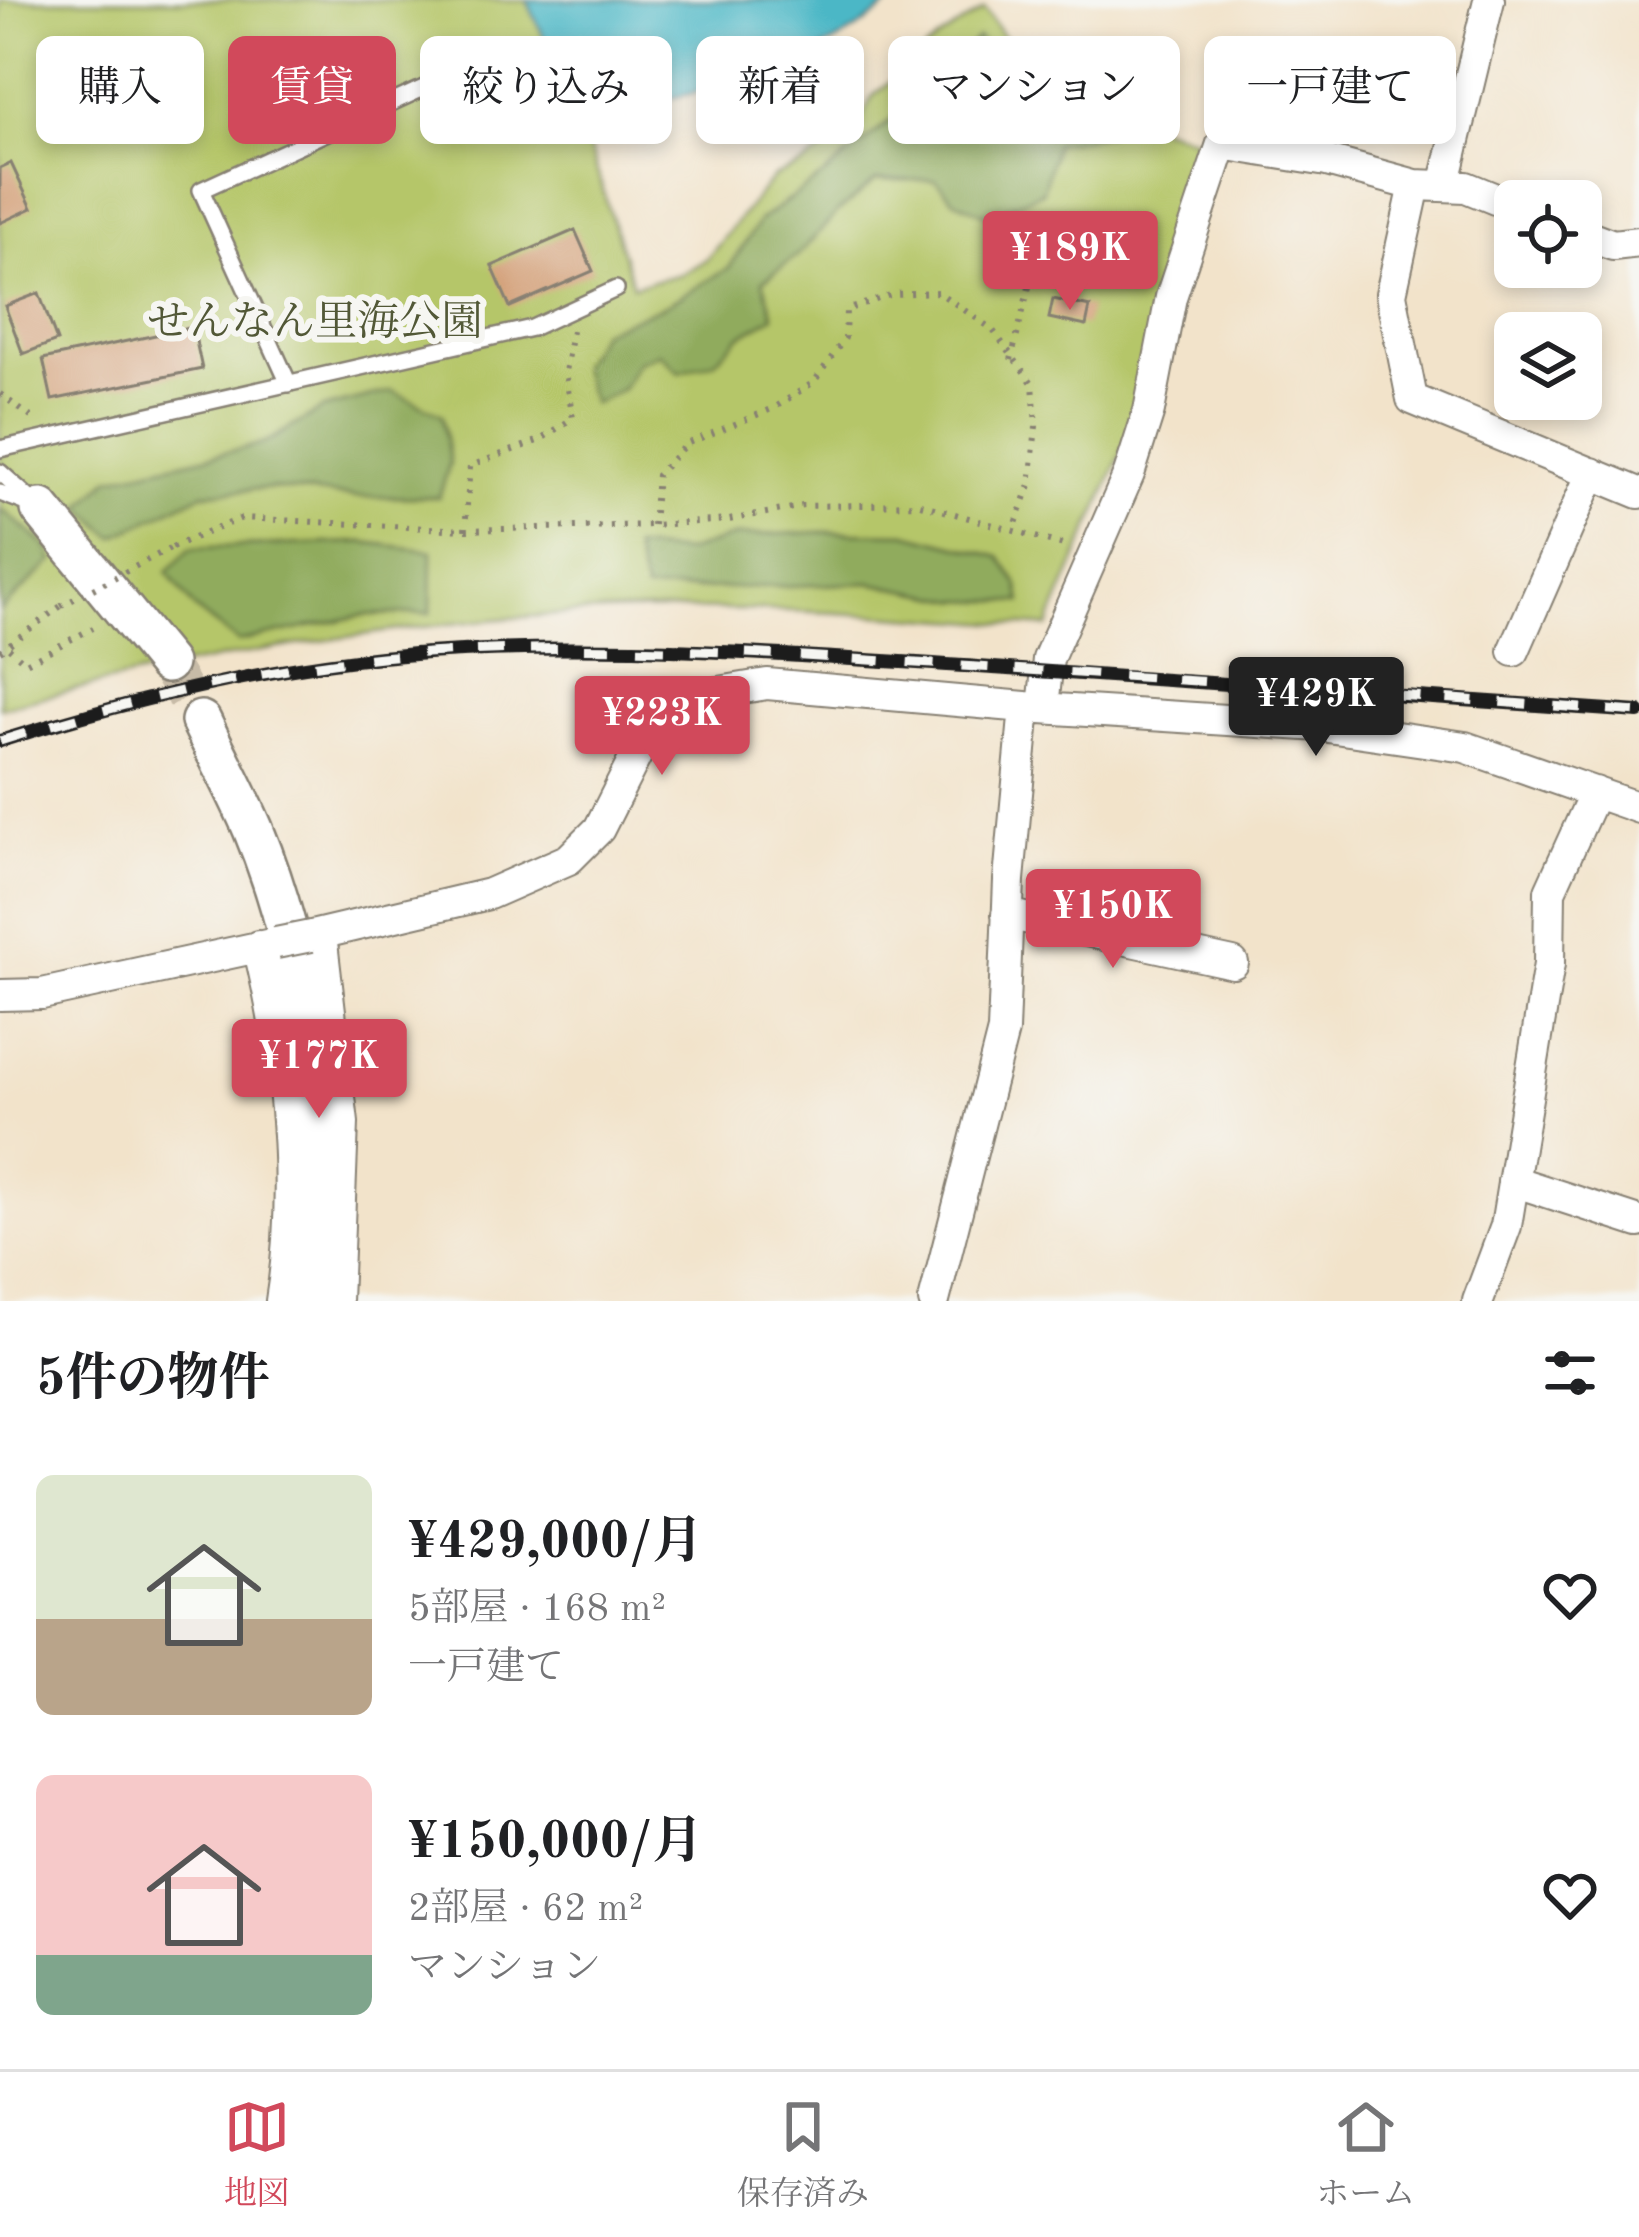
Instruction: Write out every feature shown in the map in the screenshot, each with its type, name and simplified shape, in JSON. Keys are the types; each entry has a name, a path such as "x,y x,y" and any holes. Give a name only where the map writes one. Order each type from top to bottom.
{"street":[{"path":"1489,0 1391,294 1412,399 1639,493"},
{"path":"934,1301 1003,1031 1007,914 1034,707 1048,659 1129,474 1149,412 1171,297 1222,144 1327,161 1429,185 1466,187 1494,198"},
{"path":"1602,241 1612,245 1639,242"},
{"path":"1514,651 1592,473"},
{"path":"41,508 167,663"},
{"path":"0,995 42,994 489,894 569,859 599,829 652,724 707,694 767,684 1321,726 1465,747 1639,808"},
{"path":"201,721 254,831 294,956 310,1056 318,1168 309,1301"},
{"path":"1478,1301 1506,1226 1549,964 1550,891 1595,792"},
{"path":"1007,914 1233,963"},
{"path":"316,935 343,1123 336,1301"},
{"path":"267,945 279,1032 289,1193 281,1301"},
{"path":"1513,1181 1639,1222"}],"lane":[{"path":"289,385 201,190 420,90"},
{"path":"0,449 532,328 616,289"},
{"path":"0,472 41,508"},
{"path":"0,493 41,508"}],"path":[{"path":"1011,359 1030,283"},
{"path":"653,525 657,475 686,444 774,408 814,382 845,338 847,310 893,294 938,292 992,329 1034,385 1036,426 1030,485 1015,529"},
{"path":"465,530 470,466 539,440 572,418 565,372 573,309"},
{"path":"0,394 37,422"},
{"path":"110,619 26,663 5,650 61,605 172,547 242,518 465,530 653,525 729,520 803,506 920,504 1093,555"}],"green space":[{"name":"せんなん里海公園","path":"0,0 527,0 543,36 420,36 420,144 588,144 633,286 681,274 707,259 773,177 803,165 833,144 864,144 864,114 872,97 888,83 888,144 1180,144 1180,134 1208,144 1160,292 1127,440 1048,627 770,610 526,617 298,645 148,673 0,708"},
{"name":"せんなん里海公園","path":"984,9 1003,36 944,36"},
{"path":"888,123 888,144 1055,144 1043,191 990,217 954,200 936,180 876,180 798,255 763,281 774,316 740,336 714,362 679,372 660,353 638,362 622,389 593,404 580,367 601,331 666,305 729,268 760,220"},
{"path":"392,391 442,415 450,463 439,497 354,497 272,488 204,493 114,537 81,507 110,478 263,444 324,408"},
{"path":"0,508 48,547 53,561 0,611"},
{"path":"906,533 1000,557 1019,586 1022,602 957,600 870,583 645,591 633,548 686,552 736,536"},
{"path":"363,542 432,551 431,613 365,615 238,642 195,609 167,572 191,548"}],"water":[{"path":"527,0 895,0 845,36 696,36 696,93 672,98 672,36 543,36"}],"building":[{"path":"11,163 32,208 0,223 0,168"},
{"path":"575,230 593,271 510,307 492,266"},
{"path":"39,293 57,341 23,354 5,306"},
{"path":"1053,299 1090,307 1086,326 1049,318"},
{"path":"193,327 202,369 52,400 43,359"}],"tunnel":[{"path":"167,663 201,721"}],"railway":[{"path":"0,741 113,708 286,670 403,655 526,649 784,655 1639,712"}]}
